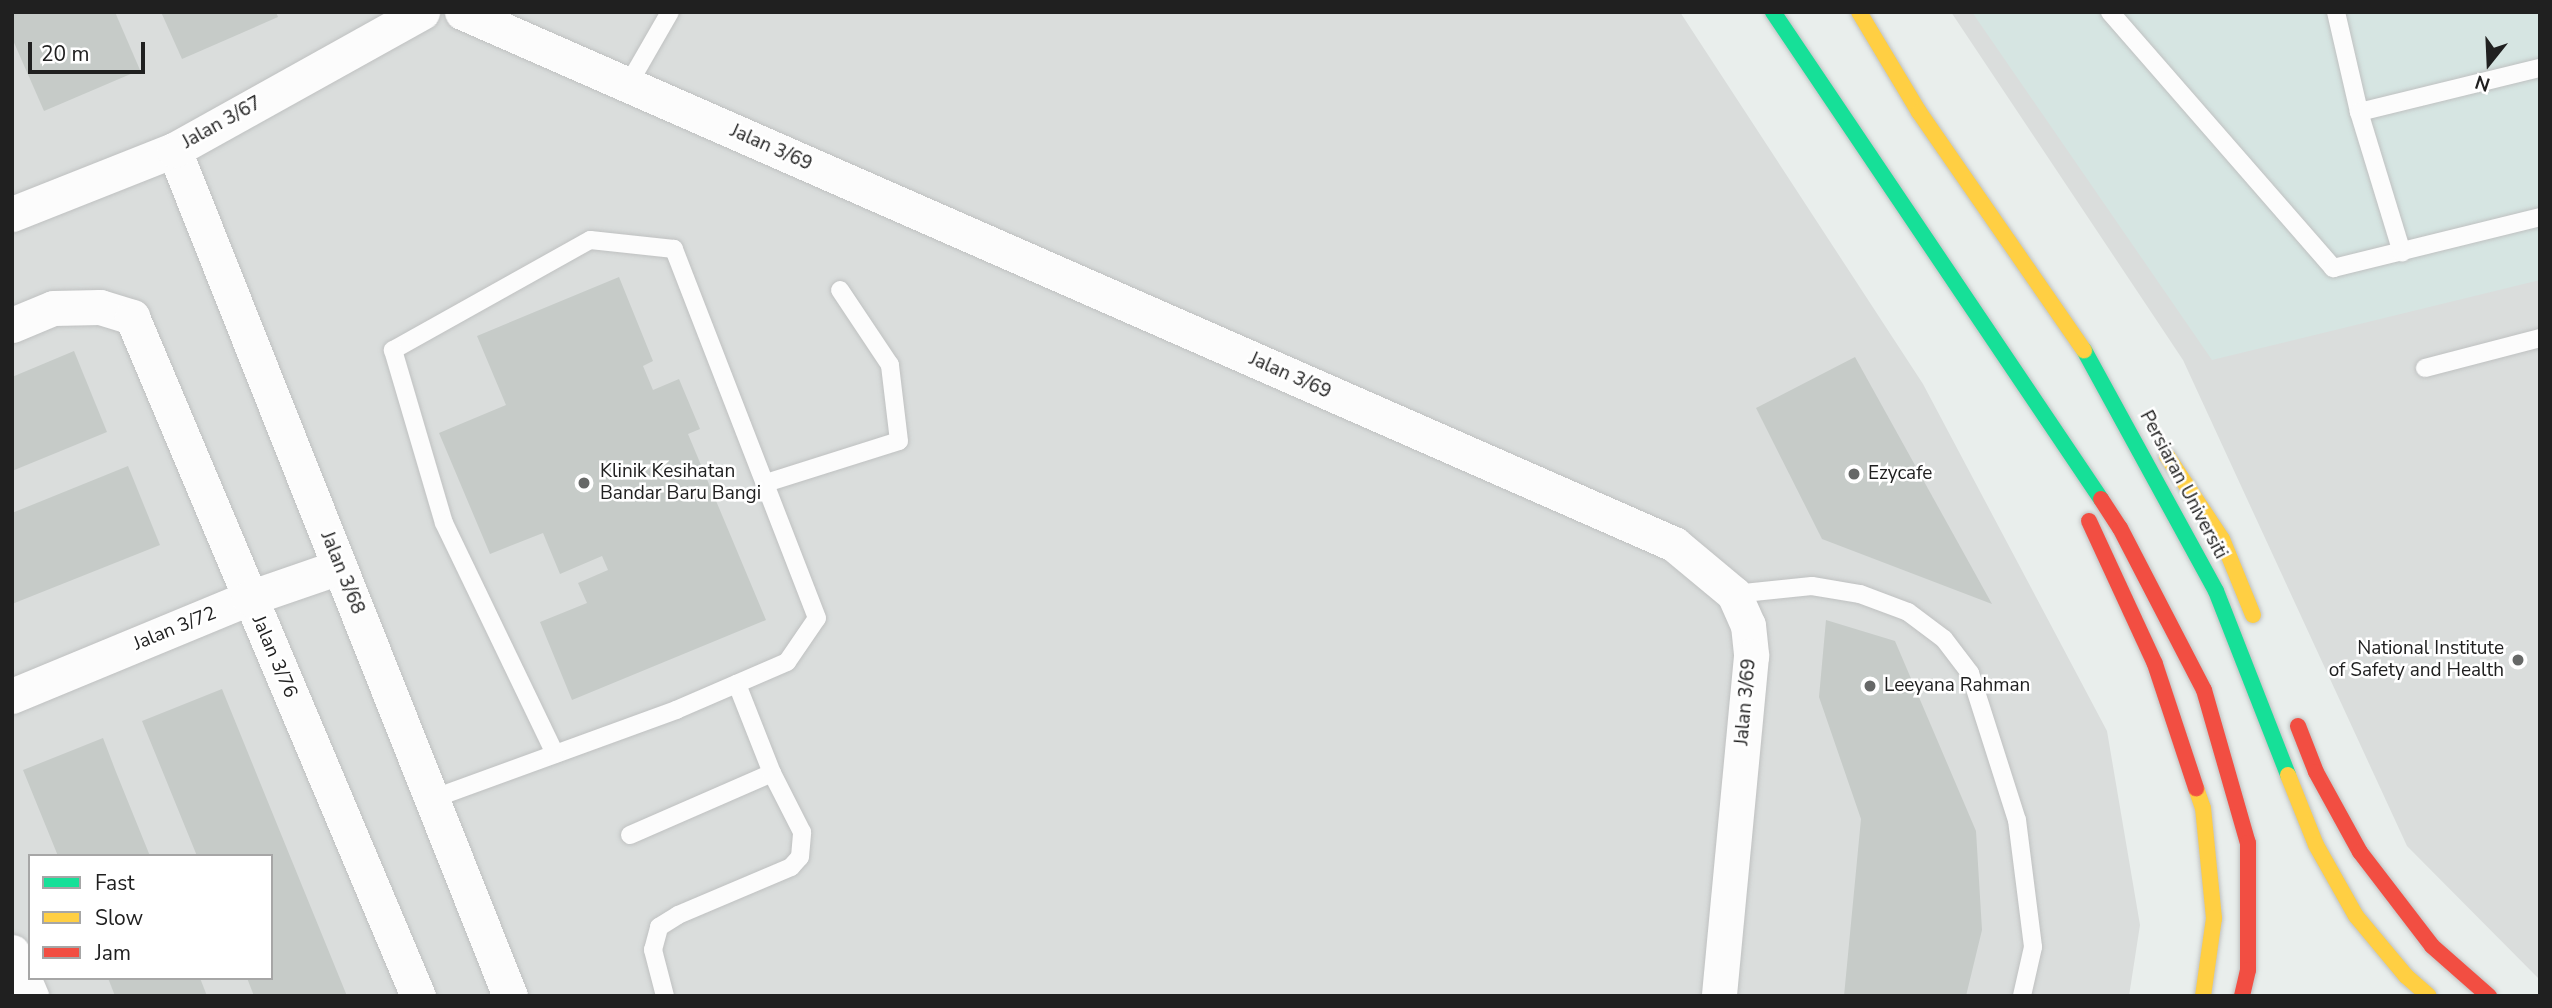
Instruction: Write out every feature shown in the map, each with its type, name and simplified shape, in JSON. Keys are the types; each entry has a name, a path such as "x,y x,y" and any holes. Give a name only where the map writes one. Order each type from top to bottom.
{"main road":[{"path":"1773,12 2020,374 2120,528 2204,690 2248,843 2248,970 2242,996"},
{"name":"Persiaran Universiti","path":"1859,12 1919,112 2092,361 2216,591 2316,845 2356,916 2406,976 2429,996"},
{"path":"2092,361 2182,475 2222,538 2259,629"},
{"path":"2020,374 2155,664 2203,808 2214,918 2203,996"},
{"path":"2290,707 2316,772 2360,852 2431,946 2489,996"}],"street":[{"name":"Jalan 3/67","path":"12,214 174,150 422,12"},
{"name":"Jalan 3/69","path":"462,12 1674,544 1734,594 1748,625 1751,656 1719,996"},
{"name":"Jalan 3/68","path":"174,150 510,996"},
{"name":"Jalan 3/76","path":"12,325 52,308 100,307 132,317 418,996"},
{"name":"Jalan 3/72","path":"12,696 249,598 339,567"},
{"path":"12,952 31,996"}],"lane":[{"path":"628,85 670,12"},
{"path":"2110,12 2333,268 2540,217"},
{"path":"2336,12 2359,112 2402,253"},
{"path":"2359,112 2540,68"},
{"path":"432,799 676,710 787,662 817,618 674,249 590,240 393,350 444,523 555,754"},
{"path":"766,483 899,441 890,365 840,290"},
{"path":"2425,368 2540,338"},
{"path":"1734,594 1812,586 1860,594 1908,612 1944,639 1970,673 2017,820 2033,947 2022,996"},
{"path":"665,996 653,950 659,926 678,915 791,867 800,856 802,832 772,773 737,684"},
{"path":"630,835 772,773"}],"shaded area":[{"path":"12,12 1680,12 1923,384 2107,731 2140,925 2129,996 12,996"},
{"path":"1951,12 2540,12 2540,980 2407,846 2183,360"},
{"path":"1972,12 2540,12 2540,280 2212,360"}],"building":[{"path":"12,12 115,12 140,70 44,111 12,38"},
{"path":"161,12 276,12 278,17 182,59"},
{"name":"Klinik Kesihatan Bandar Baru Bangi","path":"619,277 653,361 643,366 653,390 679,379 700,429 688,434 766,620 572,700 540,622 587,603 578,583 608,570 602,556 560,574 543,533 490,554 439,433 506,405 477,336"},
{"path":"74,351 107,432 12,471 12,377"},
{"name":"Ezycafe","path":"1855,357 1992,604 1822,539 1756,408"},
{"path":"128,466 160,545 12,604 12,513"},
{"path":"1826,620 1895,641 1976,831 1982,930 1966,996 1844,996 1861,819 1819,697"},
{"path":"222,689 347,996 254,996 248,980 273,980 273,854 196,854 142,721"},
{"path":"103,738 149,854 57,854 23,770"},
{"path":"109,980 201,980 207,996 115,996"}],"traffic: fast":[{"path":"1773,12 2101,499"},
{"path":"2084,350 2216,591 2288,775"}],"traffic: slow":[{"path":"1859,12 1919,112 2084,350"},
{"path":"2167,456 2222,539 2253,615"},
{"path":"2288,775 2316,845 2356,916 2406,976 2429,996"},
{"path":"2196,788 2203,808 2214,918 2203,996"}],"traffic: jam":[{"path":"2101,499 2120,528 2204,690 2248,843 2248,970 2242,996"},
{"path":"2089,521 2155,664 2196,788"},
{"path":"2298,726 2316,772 2360,852 2432,946 2489,996"}],"place":[{"name":"Ezycafe","path":"1854,474"},
{"name":"Klinik Kesihatan Bandar Baru Bangi","path":"584,483"},
{"name":"National Institute of Safety and Health","path":"2518,660"},
{"name":"Leeyana Rahman","path":"1870,686"}]}
